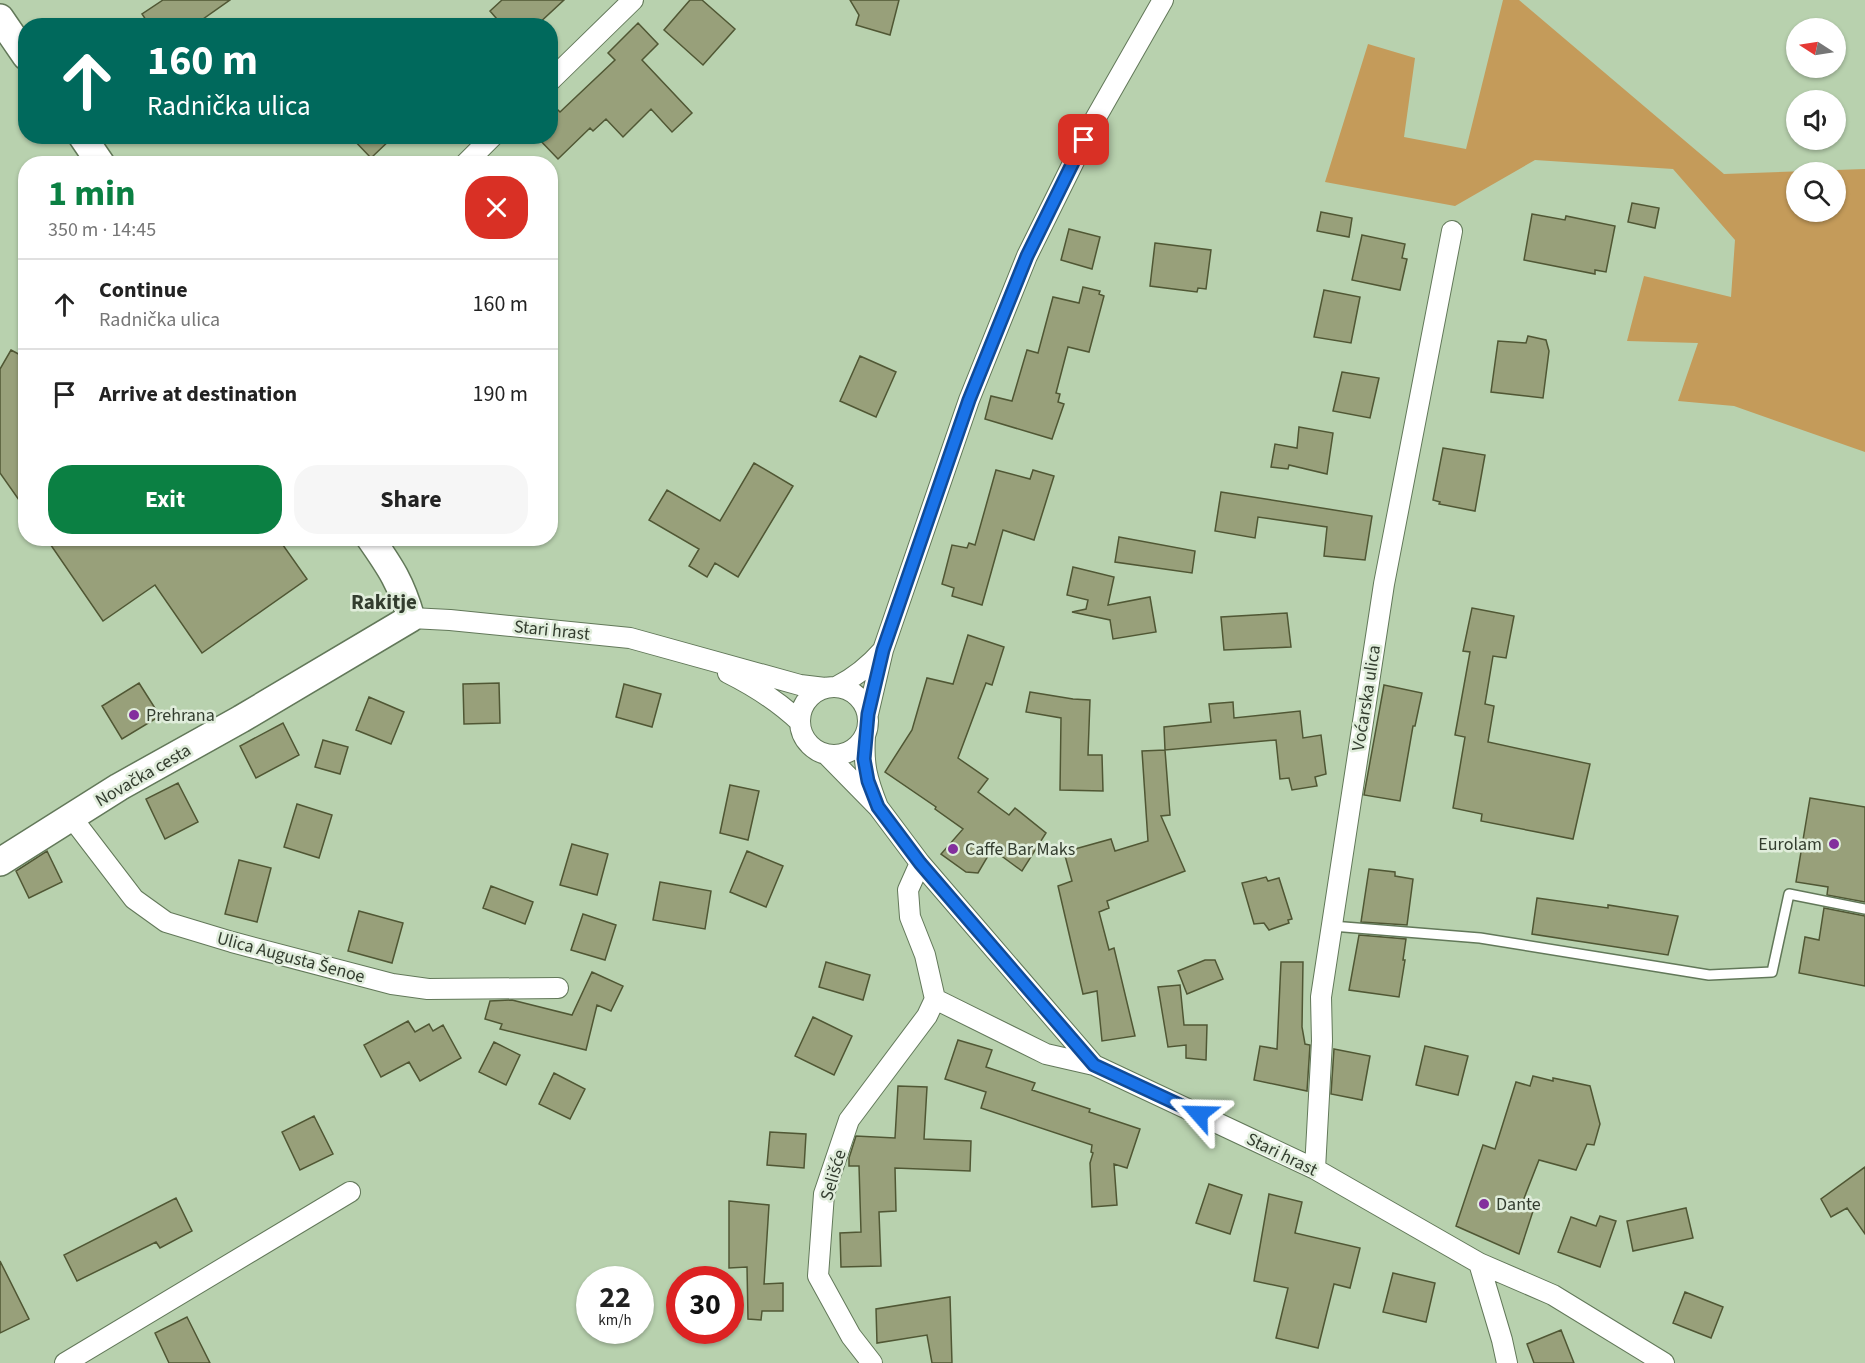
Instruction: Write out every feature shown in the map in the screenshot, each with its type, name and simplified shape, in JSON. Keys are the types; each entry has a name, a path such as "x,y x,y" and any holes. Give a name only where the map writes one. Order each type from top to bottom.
{"street":[{"path":"558,73 633,0"},
{"path":"883,650 854,678 815,693 806,701 801,711 802,733 808,743 817,750 838,755 849,752 859,745 865,736 883,650 969,400 1027,256 1094,121 1163,0"},
{"path":"0,18 18,44"},
{"path":"473,156 485,144"},
{"name":"Voćarska ulica","path":"1314,1169 1322,1041 1321,997 1384,584 1452,231"},
{"path":"376,546 393,570 404,594 411,618"},
{"name":"Stari hrast","path":"411,618 630,638 800,685 830,687"},
{"name":"Novačka cesta","path":"0,862 119,787 241,719 411,618"},
{"name":"Stari hrast","path":"690,655 743,681 787,709 800,722"},
{"path":"830,687 847,689 856,695 868,714"},
{"name":"Stari hrast","path":"865,736 864,759 868,781 878,807"},
{"name":"Stari hrast","path":"827,754 878,807 920,863 1094,1065 1314,1169 1479,1263 1553,1295 1665,1363"},
{"name":"Ulica Augusta Šenoe","path":"72,818 134,899 166,922 243,945 392,984 428,989 558,988"},
{"path":"920,863 908,890 910,917 925,955 935,999 1046,1054 1094,1065"},
{"name":"Selišće","path":"872,1363 851,1336 818,1276 824,1194 849,1120 927,1016 935,999"},
{"path":"64,1363 350,1192"},
{"path":"1479,1263 1507,1363"}],"lane":[{"path":"1332,926 1480,938 1709,975 1772,972 1789,894 1865,909"}],"shaded area":[{"path":"1503,0 1519,0 1724,174 1786,172 1786,222 1846,222 1846,170 1865,169 1865,452 1734,406 1678,401 1698,343 1627,341 1644,276 1731,297 1735,240 1673,169 1535,160 1455,206 1325,182 1368,44 1415,58 1404,137 1466,149"}],"building":[{"path":"163,0 230,0 204,18 145,18 142,14"},
{"path":"502,0 564,0 545,18 496,18 490,11"},
{"path":"690,0 702,0 735,29 703,65 664,30"},
{"path":"850,0 899,0 890,35 856,25 859,15"},
{"path":"638,23 658,44 642,60 692,113 672,132 651,109 623,137 606,119 593,131 590,128 558,159 558,156 555,156 544,144 558,144 558,110 560,112 615,60 608,53"},
{"path":"358,144 386,144 373,156 369,156"},
{"path":"1632,203 1659,208 1655,228 1628,222"},
{"path":"1321,212 1352,218 1349,237 1317,231"},
{"path":"1532,214 1565,220 1566,216 1615,226 1606,272 1595,270 1595,274 1524,260"},
{"path":"1069,229 1100,237 1092,269 1061,260"},
{"path":"1362,235 1405,244 1402,258 1407,259 1400,290 1352,280"},
{"path":"1155,243 1211,250 1206,289 1198,288 1197,292 1150,286"},
{"path":"1083,287 1100,291 1099,294 1104,296 1089,352 1068,347 1056,393 1060,394 1058,402 1064,404 1052,439 985,419 991,396 1012,401 1027,350 1038,353 1053,297 1079,303"},
{"path":"1324,290 1360,297 1351,343 1314,337"},
{"path":"1528,336 1546,340 1549,351 1543,398 1491,392 1498,341 1526,343"},
{"path":"11,350 18,354 18,499 0,473 0,369"},
{"path":"860,356 896,372 876,417 840,401"},
{"path":"1342,372 1379,378 1370,418 1333,411"},
{"path":"1299,427 1333,433 1327,474 1289,465 1288,469 1271,467 1275,444 1297,448"},
{"path":"1443,448 1485,455 1475,511 1439,504 1440,502 1433,500"},
{"path":"754,463 793,486 738,577 715,563 707,577 689,566 699,549 649,520 667,490 720,521"},
{"path":"996,470 1030,479 1033,470 1054,476 1034,540 1003,530 982,605 952,596 954,588 942,584 952,545 967,548 969,543 975,545"},
{"path":"1221,492 1372,516 1365,560 1324,556 1327,527 1258,517 1255,538 1215,531"},
{"path":"1119,537 1195,551 1192,573 1115,562"},
{"path":"51,546 284,546 307,579 202,653 155,585 103,621"},
{"path":"1073,567 1114,577 1108,605 1150,597 1156,632 1113,639 1110,620 1072,612 1086,609 1088,600 1067,595"},
{"path":"1472,608 1514,616 1506,658 1493,656 1485,704 1494,706 1488,742 1590,764 1573,839 1481,821 1482,814 1453,808 1465,737 1455,735 1470,652 1463,651"},
{"path":"1287,613 1291,647 1224,650 1221,617"},
{"path":"968,635 1004,647 992,685 986,683 958,758 988,779 978,792 1009,815 1015,808 1046,833 1022,871 992,849 978,873 966,872 941,854 963,829 935,809 936,807 885,772 912,730 927,678 953,684"},
{"path":"139,683 160,716 122,739 102,706"},
{"path":"499,683 500,723 464,724 463,684"},
{"path":"624,684 661,694 652,727 616,717"},
{"path":"1384,685 1422,693 1415,726 1413,726 1400,801 1364,795"},
{"path":"1030,692 1090,700 1088,755 1102,755 1103,791 1060,790 1061,718 1026,712"},
{"path":"369,697 404,712 391,744 356,730"},
{"path":"1233,702 1234,718 1300,711 1303,738 1321,735 1326,774 1315,777 1317,786 1292,790 1289,778 1280,779 1276,740 1165,750 1164,727 1211,722 1209,704"},
{"path":"283,723 299,755 256,778 240,746"},
{"path":"323,740 348,747 340,774 315,767"},
{"path":"1165,750 1170,815 1161,816 1185,871 1107,901 1109,908 1099,912 1109,950 1114,948 1135,1036 1102,1041 1097,991 1083,994 1058,886 1072,881 1064,852 1111,839 1115,851 1148,841 1142,751"},
{"path":"178,783 198,822 165,839 146,799"},
{"path":"730,785 759,791 748,840 720,833"},
{"name":"Eurolam","path":"1810,798 1865,807 1865,902 1827,895 1828,887 1796,882"},
{"path":"297,804 332,815 319,858 284,847"},
{"path":"572,844 608,854 597,895 560,885"},
{"path":"47,851 62,882 29,898 16,871"},
{"path":"747,851 783,866 766,907 730,892"},
{"path":"239,860 271,868 257,922 225,914"},
{"path":"1369,869 1395,872 1395,876 1413,879 1407,925 1361,922"},
{"path":"1266,877 1268,881 1279,878 1292,919 1288,920 1289,923 1269,930 1264,923 1254,924 1242,883"},
{"path":"660,882 711,891 705,929 653,920"},
{"path":"491,886 533,902 525,924 483,908"},
{"path":"1537,898 1608,908 1608,905 1678,916 1668,955 1532,934"},
{"path":"1824,908 1865,916 1865,986 1799,973 1805,937 1819,940"},
{"path":"359,911 403,923 392,963 348,951"},
{"path":"583,914 616,925 605,960 571,950"},
{"path":"1359,935 1406,939 1399,997 1349,990"},
{"path":"1205,960 1215,960 1223,979 1187,994 1178,971"},
{"path":"826,962 870,975 863,1000 819,987"},
{"path":"1281,962 1303,962 1302,1027 1305,1044 1310,1045 1307,1091 1254,1080 1260,1046 1277,1049"},
{"path":"592,972 623,986 611,1011 597,1005 586,1050 500,1029 502,1024 485,1019 490,1001 512,1000 572,1015"},
{"path":"1180,985 1184,1025 1207,1025 1206,1060 1186,1058 1186,1045 1168,1047 1158,987"},
{"path":"813,1017 852,1036 834,1075 795,1056"},
{"path":"408,1021 415,1032 429,1024 433,1031 443,1025 461,1058 420,1081 409,1062 381,1077 364,1045"},
{"path":"958,1040 992,1050 986,1067 1035,1083 1032,1090 1090,1109 1089,1112 1140,1129 1127,1168 1114,1164 1117,1205 1092,1207 1090,1163 1093,1153 1091,1152 1092,1145 981,1108 986,1092 945,1079"},
{"path":"494,1042 520,1055 506,1085 479,1072"},
{"path":"1425,1046 1468,1056 1458,1095 1416,1085"},
{"path":"1334,1049 1370,1056 1362,1100 1331,1094"},
{"path":"554,1073 585,1089 570,1119 539,1104"},
{"path":"1533,1076 1590,1086 1600,1124 1594,1145 1587,1144 1576,1170 1539,1160 1523,1201 1535,1205 1519,1254 1456,1226 1483,1145 1495,1149 1516,1082 1530,1086"},
{"path":"898,1086 927,1087 924,1139 971,1141 970,1171 895,1168 896,1211 879,1212 881,1266 841,1267 840,1233 861,1232 859,1166 849,1166 849,1158 856,1136 895,1138"},
{"path":"314,1116 333,1154 300,1170 282,1132"},
{"path":"770,1132 806,1134 804,1168 767,1165"},
{"path":"1865,1167 1865,1234 1847,1208 1831,1217 1821,1199"},
{"path":"1209,1184 1242,1195 1230,1234 1196,1223"},
{"path":"1269,1194 1302,1202 1295,1233 1360,1248 1350,1288 1334,1284 1318,1348 1276,1338 1288,1288 1254,1281"},
{"path":"176,1198 192,1231 160,1248 156,1242 77,1281 64,1255"},
{"path":"729,1201 769,1205 764,1284 783,1283 783,1311 762,1311 761,1320 748,1319 747,1267 729,1266"},
{"path":"1686,1208 1693,1238 1633,1251 1627,1221"},
{"path":"1600,1216 1616,1221 1600,1267 1558,1252 1571,1217 1596,1226"},
{"path":"0,1261 29,1319 0,1333"},
{"path":"1393,1273 1435,1283 1426,1322 1383,1312"},
{"path":"1685,1292 1723,1307 1711,1338 1673,1323"},
{"path":"950,1297 952,1363 932,1363 927,1335 877,1343 876,1309"},
{"path":"187,1317 210,1363 169,1363 155,1333"},
{"path":"1561,1330 1574,1363 1534,1363 1527,1344"}],"place":[{"name":"Prehrana","path":"134,715"},
{"name":"Eurolam","path":"1834,844"},
{"name":"Caffe Bar Maks","path":"953,849"},
{"name":"Dante","path":"1484,1204"}],"district":[{"name":"Rakitje","path":"384,602"}],"route":[{"path":"1084,140 1027,256 969,400 883,650 868,714 864,759 868,781 878,807 920,863 1094,1065 1199,1114"}]}
